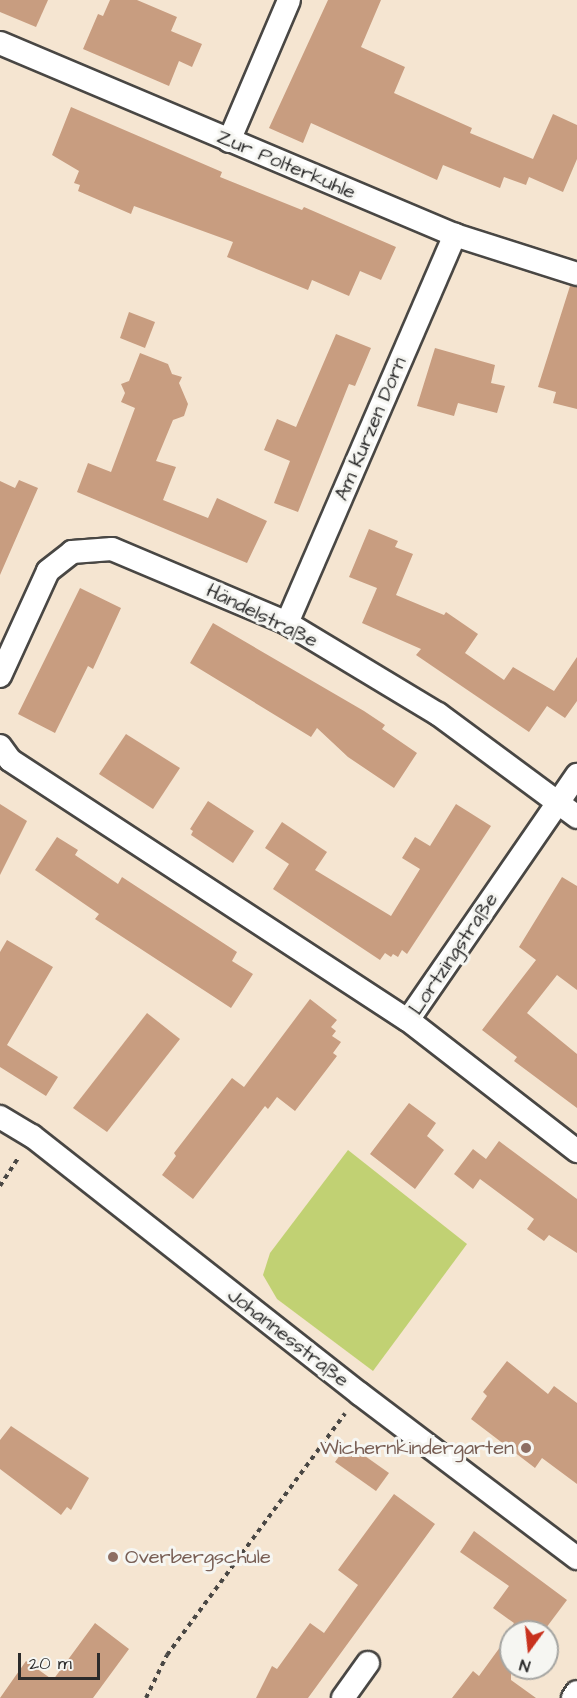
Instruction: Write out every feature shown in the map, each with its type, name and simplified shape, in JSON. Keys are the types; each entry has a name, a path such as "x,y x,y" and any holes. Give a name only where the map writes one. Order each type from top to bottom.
{"street":[{"path":"229,141 289,0"},
{"name":"Zur Polterkuhle","path":"0,43 455,235 575,268"},
{"name":"Am Kurzen Dorn","path":"287,623 455,235"},
{"name":"Händelstraße","path":"0,676 48,571 72,552 112,549 287,623 438,714 558,802"},
{"path":"0,746 10,760 408,1020"},
{"name":"Lortzingstraße","path":"577,775 408,1020 577,1151"},
{"path":"558,802 577,817"},
{"name":"Johannesstraße","path":"0,1118 32,1136 360,1394 577,1558"},
{"path":"343,1698 368,1663"},
{"path":"573,1698 577,1692"}],"path":[{"path":"0,1186 32,1136"},
{"path":"146,1698 167,1655 360,1394"}],"green space":[{"path":"348,1150 467,1244 373,1371 277,1299 263,1275 270,1253"}],"building":[{"path":"0,0 48,0 36,27 0,12"},
{"path":"110,0 137,0 177,17 171,31 202,44 192,67 179,61 169,86 83,49 98,14 103,16"},
{"path":"328,0 381,0 361,47 405,67 394,93 472,128 470,133 533,159 553,114 577,125 577,159 563,192 529,177 526,185 504,177 500,188 443,165 437,180 311,123 303,143 269,128"},
{"path":"71,107 222,172 220,177 302,210 304,207 396,247 381,280 360,271 349,296 312,280 308,290 227,257 233,242 134,206 131,214 78,191 80,185 74,183 79,171 52,155"},
{"path":"570,286 577,287 577,409 553,403 556,392 538,387"},
{"path":"129,312 155,322 145,348 120,338"},
{"path":"336,334 371,348 355,386 349,384 298,512 274,503 290,461 264,450 277,419 296,427"},
{"path":"435,348 495,365 491,383 505,386 497,413 458,403 454,416 417,406"},
{"path":"140,353 168,364 172,374 182,377 179,383 188,404 184,416 173,420 156,461 176,467 163,500 208,518 217,498 267,521 247,563 77,492 88,463 111,472 135,408 121,402 125,393 121,384 129,381"},
{"path":"19,480 38,488 0,575 0,481 15,488"},
{"path":"369,529 398,541 395,547 413,554 396,595 444,615 446,612 478,634 465,653 504,680 513,667 554,691 577,657 577,701 565,718 547,706 529,732 416,655 421,649 362,623 377,588 349,577"},
{"path":"80,588 121,608 93,669 88,666 55,733 18,714"},
{"path":"213,623 364,711 385,725 382,729 417,753 394,788 348,757 317,728 311,737 190,663"},
{"path":"126,734 180,768 153,809 99,774"},
{"path":"208,801 254,831 233,863 191,835 193,831 190,829"},
{"path":"0,804 27,821 0,875"},
{"path":"456,804 491,826 407,954 402,950 398,957 393,954 391,957 385,953 380,960 273,889 289,864 265,848 282,822 327,852 315,870 391,916 420,869 402,858 415,837 430,846"},
{"path":"57,837 78,850 75,855 118,884 122,877 237,952 232,961 253,974 231,1008 95,919 99,914 35,870"},
{"path":"562,877 577,886 577,990 557,975 527,1013 577,1054 577,1108 514,1061 517,1057 482,1030 536,960 519,947"},
{"path":"7,940 53,967 7,1045 58,1077 46,1096 0,1067 0,952"},
{"path":"310,999 337,1020 331,1027 336,1031 332,1036 341,1042 333,1053 337,1056 295,1111 277,1097 268,1109 265,1106 193,1199 162,1175 176,1156 174,1153 232,1078 244,1087"},
{"path":"147,1013 180,1039 107,1132 73,1108"},
{"path":"409,1103 436,1123 427,1136 444,1150 415,1189 370,1154"},
{"path":"499,1141 577,1199 577,1253 549,1235 544,1241 527,1229 534,1219 480,1179 473,1189 454,1174 473,1149 486,1159"},
{"path":"507,1361 548,1394 554,1386 577,1403 577,1484 542,1458 535,1468 471,1419 487,1396 483,1392"},
{"path":"11,1426 89,1478 71,1510 67,1507 61,1515 0,1469 0,1440"},
{"path":"348,1444 389,1473 376,1491 335,1462"},
{"path":"394,1494 435,1524 308,1698 256,1698 272,1666 277,1669 310,1623 324,1633 358,1585 338,1570"},
{"path":"474,1531 567,1600 552,1620 510,1620 493,1608 509,1586 460,1552"},
{"path":"95,1623 129,1649 93,1698 0,1698 26,1661 53,1680"},
{"path":"499,1648 499,1680 511,1680 536,1698 452,1698 473,1671 479,1676"}],"place":[{"name":"Wichernkindergarten","path":"526,1448"},
{"name":"Overbergschule","path":"113,1557"}]}
